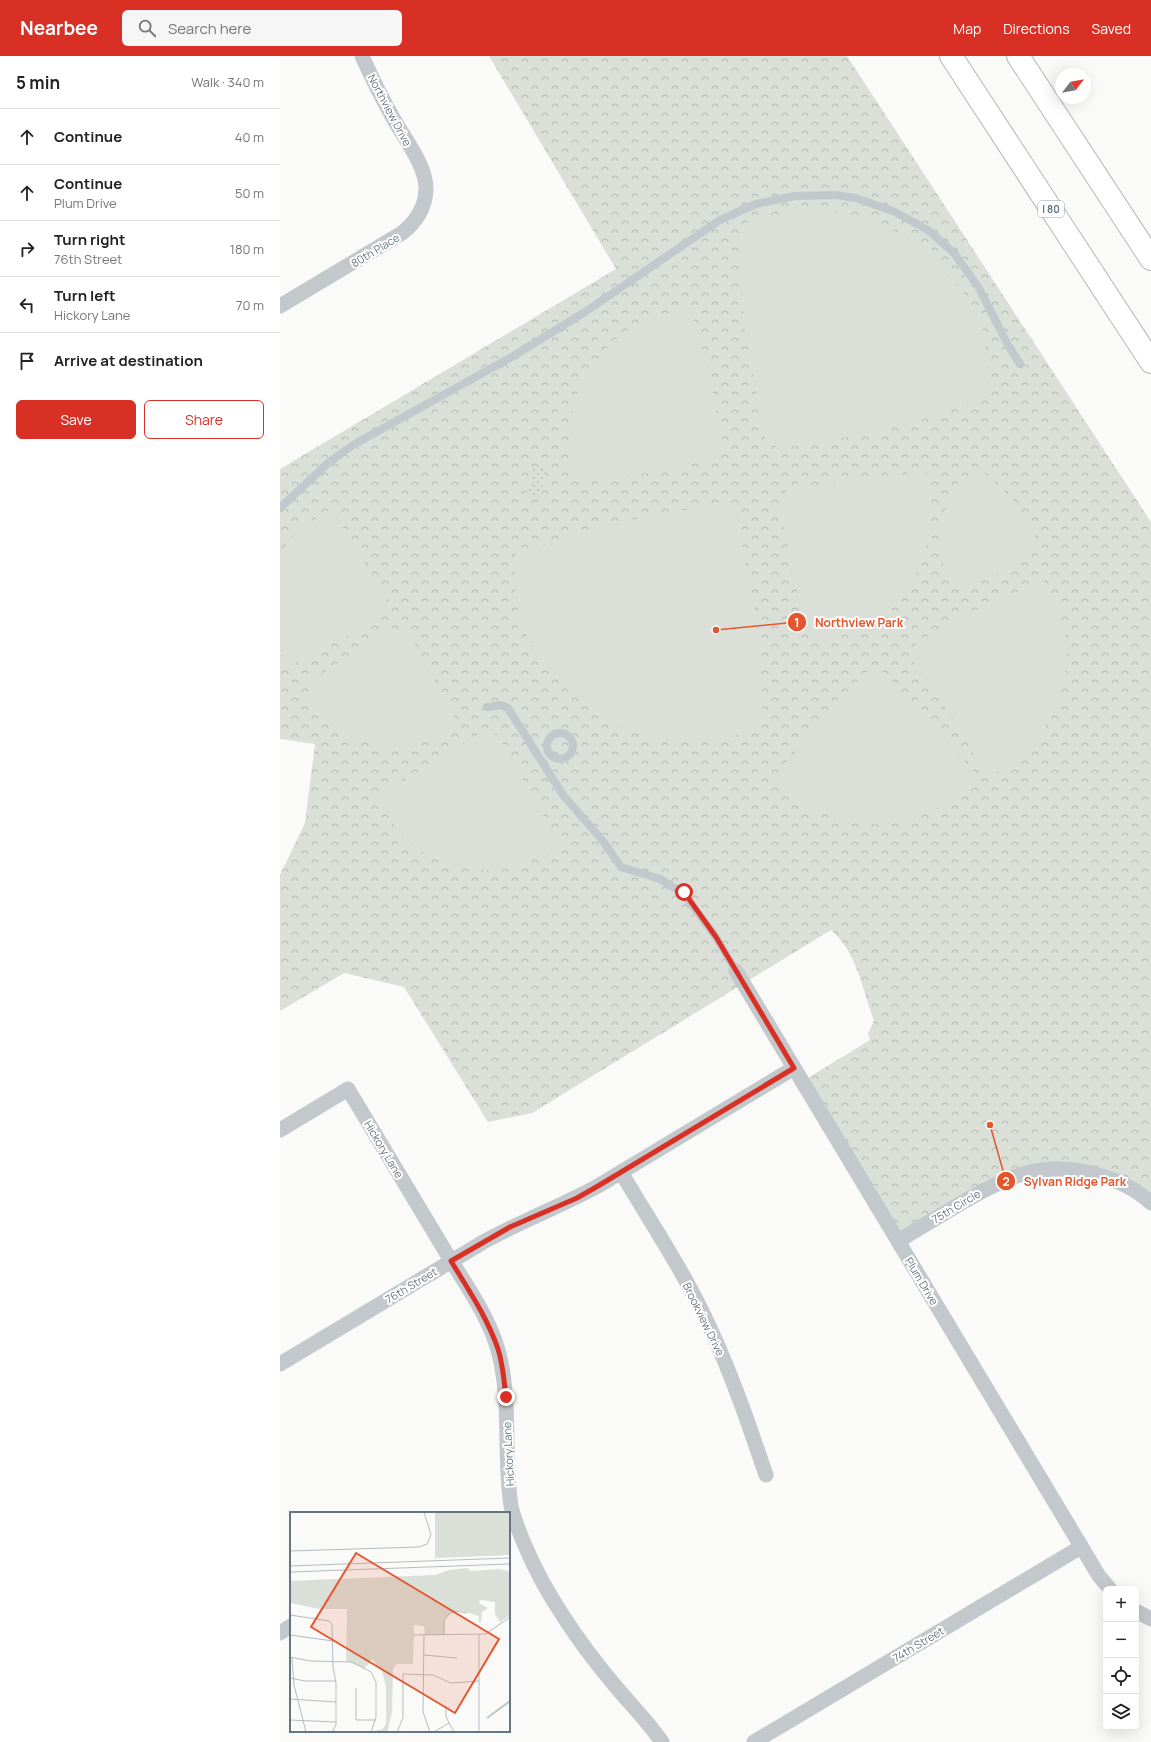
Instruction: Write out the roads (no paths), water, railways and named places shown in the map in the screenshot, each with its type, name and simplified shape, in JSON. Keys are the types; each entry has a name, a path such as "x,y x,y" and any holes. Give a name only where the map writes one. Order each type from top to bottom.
{"highway":[{"name":"I 80","path":"951,56 1151,362"},
{"path":"1018,56 1151,259"}],"street":[{"name":"Northview Drive","path":"362,56 392,116 419,164"},
{"name":"80th Place","path":"280,306 402,233 412,225 422,208 426,189 424,176 419,164"},
{"name":"Plum Drive","path":"736,971 1081,1547 1099,1576 1107,1586"},
{"name":"76th Street","path":"280,1364 510,1227 577,1198 794,1068"},
{"name":"Hickory Lane","path":"280,1130 348,1089 485,1319 498,1349 506,1397 508,1480 512,1507 518,1530 527,1551 551,1596 580,1639 611,1681 662,1742"},
{"name":"75th Circle","path":"898,1241 996,1183 1018,1175 1040,1170 1064,1169 1086,1171 1108,1178 1131,1188 1151,1203"},
{"name":"Brookview Drive","path":"621,1172 686,1281 709,1327 731,1376 766,1475"},
{"name":"74th Street","path":"754,1742 1081,1547"},
{"path":"1139,1613 1151,1619"},
{"path":"280,1633 290,1627"}],"lane":[{"path":"280,508 298,493 328,463 353,445 510,358 548,335 585,312 720,220 756,204 795,196 835,195 855,198 893,210 928,230 954,254 978,288 1008,345 1020,364"},
{"path":"487,706 501,706 508,708 563,795 603,841 621,867 660,879 684,892 716,937 736,971"},
{"path":"541,758 548,753"}],"place":[{"name":"Northview Park","path":"716,630"},
{"name":"Sylvan Ridge Park","path":"990,1125"}]}
